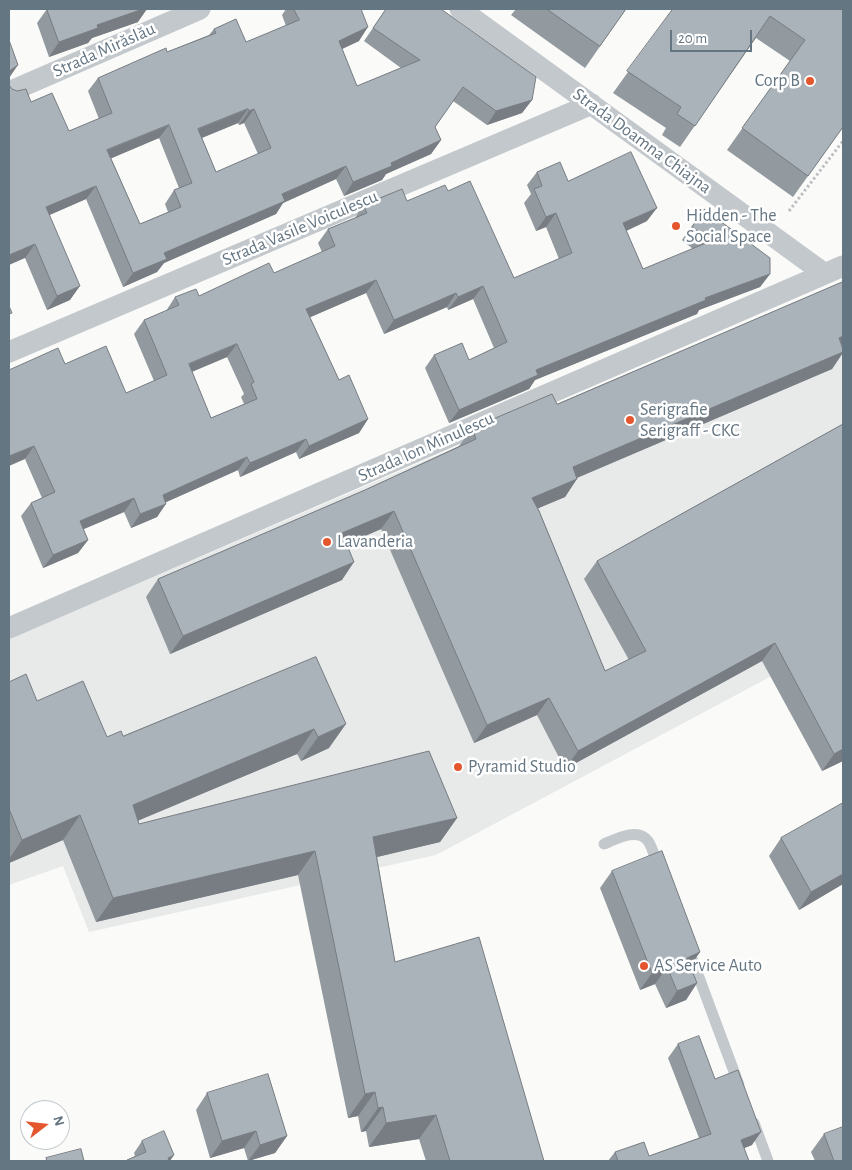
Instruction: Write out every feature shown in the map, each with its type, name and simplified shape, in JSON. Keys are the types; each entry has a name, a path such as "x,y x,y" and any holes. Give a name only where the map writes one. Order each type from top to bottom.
{"street":[{"name":"Strada Mirăslău","path":"9,92 200,9"},
{"name":"Strada Doamna Chiajna","path":"460,9 592,104 834,270"},
{"name":"Strada Vasile Voiculescu","path":"9,352 592,104"},
{"name":"Strada Ion Minulescu","path":"9,628 834,270"}],"lane":[{"path":"604,844 626,835 639,835 648,840 661,877"},
{"path":"686,941 744,1097"},
{"path":"751,1115 768,1161"}],"path":[{"path":"789,211 843,141"}],"shaded area":[{"path":"843,281 843,638 436,855 89,932 63,866 9,885 9,639"}],"building":[{"path":"47,9 143,9 97,25 98,28 59,42"},
{"path":"294,9 361,9 368,27 339,41 357,86 420,60 373,28 386,9 441,9 536,77 532,100 496,111 463,87 435,127 441,140 391,163 392,166 353,182 346,166 282,194 285,201 164,253 167,259 133,273 96,186 46,207 80,286 57,296 35,244 9,255 9,85 17,91 26,89 31,102 52,93 69,131 112,113 98,78 166,48 167,52 216,33 214,29 236,19 246,42 299,20","holes":["248,109 249,111 254,109 271,148 216,172 198,129","169,125 192,183 174,190 181,207 140,224 107,150"]},
{"path":"547,9 626,9 600,46"},
{"path":"673,9 843,9 843,127 808,176 742,128 805,40 770,16 695,126 677,114 681,107 627,71"},
{"path":"9,40 18,65 9,71"},
{"path":"631,152 657,208 623,223 643,269 711,241 692,227 704,209 770,258 770,274 705,298 706,300 536,370 538,375 459,410 434,355 462,343 469,360 507,342 483,286 458,297 456,293 394,320 376,280 306,309 339,380 349,375 368,419 309,446 306,439 250,463 247,457 163,495 166,504 140,514 134,498 80,521 88,540 53,555 31,503 55,492 34,446 9,456 9,370 58,348 65,364 106,346 126,393 167,375 144,320 179,305 175,297 196,289 199,296 269,263 274,273 335,246 328,229 367,213 363,205 402,189 407,201 445,185 448,191 470,181 514,278 572,253 556,213 546,217 534,189 542,186 537,172 560,162 568,181","holes":["237,344 254,382 251,384 257,399 211,418 189,364"]},
{"path":"843,282 843,336 839,338 843,352 573,467 577,479 532,498 605,671 646,651 597,561 843,424 843,749 834,754 775,643 578,751 549,698 487,725 394,511 342,533 354,562 183,636 158,579 365,490 476,439 472,428 552,394 557,404"},
{"path":"316,657 346,724 318,737 314,729 133,805 139,824 429,751 457,818 373,837 395,962 479,937 544,1161 450,1161 436,1115 386,1123 383,1107 378,1108 375,1092 365,1094 315,851 113,898 80,815 22,840 9,809 9,682 26,674 37,701 83,681 107,737 121,731 123,736"},
{"path":"843,803 843,874 811,892 781,838"},
{"path":"662,851 700,952 687,958 697,983 677,991 667,967 652,973 612,871"},
{"path":"699,1036 715,1079 738,1070 761,1132 741,1140 749,1161 618,1161 615,1152 644,1142 649,1156 711,1134 678,1044"},
{"path":"268,1074 287,1136 260,1145 256,1131 222,1141 207,1093"},
{"path":"843,1127 843,1161 834,1161 824,1134"},
{"path":"164,1131 174,1155 168,1158 169,1161 127,1161 146,1152 142,1141"},
{"path":"81,1149 84,1161 47,1161 46,1158"}],"place":[{"name":"Corp B","path":"810,81"},
{"name":"Hidden - The Social Space","path":"676,226"},
{"name":"Serigrafie Serigraff - CKC","path":"630,420"},
{"name":"Lavanderia","path":"327,542"},
{"name":"Pyramid Studio","path":"458,767"},
{"name":"AS Service Auto","path":"644,966"}]}
